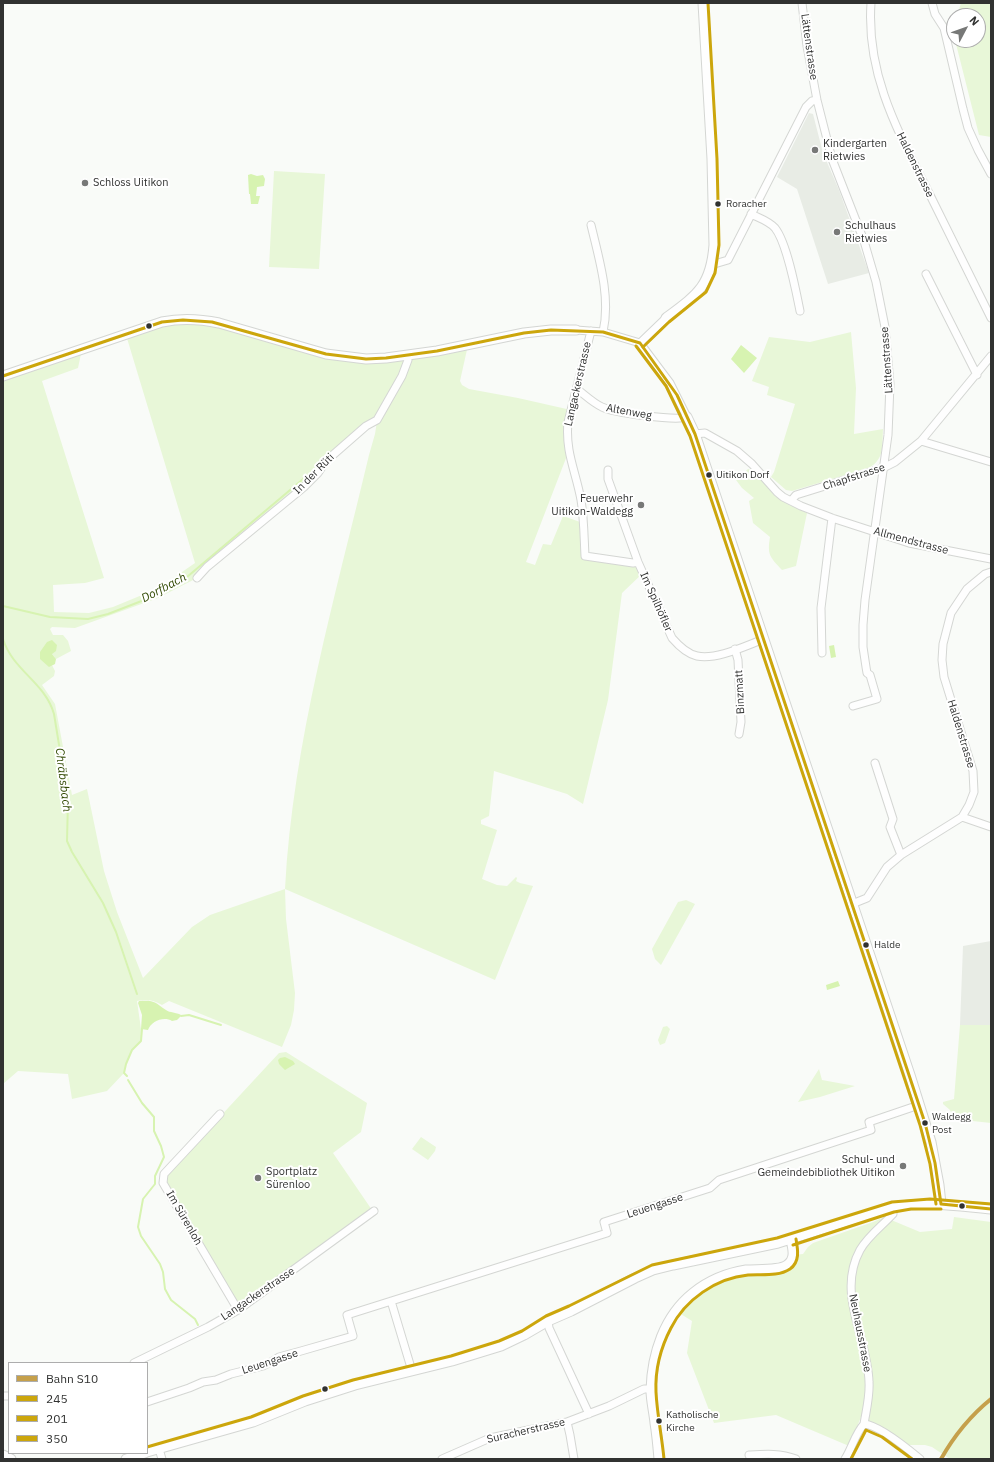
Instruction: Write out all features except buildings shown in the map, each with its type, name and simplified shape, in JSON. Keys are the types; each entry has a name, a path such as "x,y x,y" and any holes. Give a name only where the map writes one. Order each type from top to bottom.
{"street":[{"path":"640,343 666,318 695,296 707,278 711,265 714,245 712,159 703,3"},
{"name":"Lättenstrasse","path":"802,3 807,46 817,100 832,158 864,241 876,282 885,327 890,384 888,435 865,600 863,647 866,671 870,676 877,699 853,706"},
{"name":"Haldenstrasse","path":"871,3 872,50 883,95 897,128 991,318"},
{"path":"932,3 935,14 944,28 968,128 991,174"},
{"path":"711,265 728,260 806,107 812,101 817,100"},
{"path":"751,214 775,228 781,238 793,277 800,311"},
{"path":"591,225 605,294 606,321 603,332"},
{"path":"926,274 977,374"},
{"path":"3,376 162,322 186,319 230,325 326,354 366,359 437,351 524,333 551,330 603,332 640,343 670,383 695,434 931,1142 941,1204"},
{"name":"Langackerstrasse","path":"585,556 581,500 568,453 567,434 568,422 591,331"},
{"name":"In der Rüti","path":"197,578 207,567 304,487 318,473 326,461 366,426 377,420 402,376 408,360 406,355"},
{"name":"Chapfstrasse","path":"791,501 796,495 883,468 895,462 921,441 991,356"},
{"name":"Altenweg","path":"577,389 594,403 611,411 675,418 687,417"},
{"name":"Allmendstrasse","path":"695,434 705,433 737,451 752,464 775,490 791,501 832,518 909,543 991,560"},
{"path":"921,441 991,462"},
{"name":"Im Spilhöfler","path":"608,470 608,479 638,562 672,638 678,645 696,656 717,656 764,639"},
{"path":"822,653 821,608 832,518"},
{"name":"Im Spilhöfler","path":"585,556 633,563 638,562"},
{"name":"Haldenstrasse","path":"852,904 867,898 887,867 901,855 962,817 970,805 974,792 973,771 944,677 942,660 943,644 951,613 967,589 985,574 991,572"},
{"name":"Binzmatt","path":"735,650 738,660 741,722 739,734"},
{"path":"875,763 893,819 890,827 901,855"},
{"path":"962,817 991,827"},
{"name":"Leuengasse","path":"148,1402 203,1382 216,1380 231,1374 262,1366 279,1357 353,1336 347,1315 607,1233 604,1222 710,1188 719,1180 871,1130 869,1122 919,1105"},
{"name":"Im Sürenloh","path":"220,1114 164,1174 163,1183 238,1310"},
{"path":"148,1452 248,1423 283,1409 355,1386 467,1357 501,1346 548,1321 653,1270 761,1248 791,1240 893,1207 912,1204 941,1204 991,1209"},
{"name":"Neuhausstrasse","path":"845,1459 860,1428 864,1424 870,1383 867,1360 855,1318 851,1279 854,1264 860,1249 869,1237 893,1214 893,1207"},
{"name":"Langackerstrasse","path":"136,1362 208,1327 238,1310 374,1211"},
{"path":"659,1459 651,1389 659,1343 671,1318 688,1297 706,1284 728,1274 746,1270 784,1267 791,1262 793,1255 791,1240"},
{"path":"391,1301 412,1371"},
{"path":"548,1321 549,1328 589,1414"},
{"name":"Suracherstrasse","path":"442,1459 490,1438 567,1422 589,1414 644,1389 651,1389"},
{"path":"567,1422 574,1459"},
{"path":"864,1424 869,1425 901,1444 920,1459"},
{"path":"159,1449 162,1459"},
{"path":"126,1459 143,1454"},
{"path":"749,1455 774,1454 796,1459"},
{"path":"3,1455 11,1459"}],"shaded area":[{"path":"961,3 991,3 991,137 979,135 957,48 986,48 986,8 959,8"},
{"path":"809,113 813,114 823,153 839,190 869,273 828,284 797,189 777,177"},
{"path":"274,171 325,174 319,269 269,267"},
{"path":"251,174 257,176 263,175 265,179 264,186 257,187 256,196 260,196 258,204 251,204 248,175"},
{"path":"186,319 326,354 366,359 468,345 460,381 462,385 469,389 571,410 568,453 526,562 535,565 543,544 551,545 563,516 583,523 585,556 633,563 643,573 622,593 608,700 583,804 567,794 494,771 489,816 481,820 481,824 497,830 482,879 497,885 507,886 516,877 516,881 533,886 495,980 285,889 286,919 295,993 291,1025 282,1047 169,1001 162,1005 150,1000 137,1001 142,1029 141,1041 132,1050 124,1073 107,1091 72,1099 68,1074 18,1071 3,1084 3,376 82,349 78,368 42,381 104,578 85,583 53,585 54,612 89,613 113,607 159,588 195,563 126,335","holes":["377,421 317,670 306,724 297,779 285,889 210,915 192,927 143,978 117,912 104,871 87,789 72,795 55,704 42,685 54,676 55,671 52,665 52,654 56,659 71,651 68,641 63,635 53,635 50,629 52,627 75,628 158,598 197,578 318,473 366,426"]},
{"path":"851,332 856,388 854,434 883,429 882,451 880,456 878,460 869,468 792,491 786,490 771,477 774,472 795,404 767,395 769,387 752,381 769,337 810,342"},
{"path":"741,345 757,358 744,373 731,359"},
{"path":"748,469 753,470 775,496 807,513 796,566 782,570 770,555 770,537 753,523 749,501 754,498 742,488 736,480"},
{"path":"52,640 57,645 56,651 52,654 56,659 55,664 49,667 40,659 40,652 47,642"},
{"path":"834,645 836,657 831,658 829,646"},
{"path":"686,900 695,904 661,965 655,959 652,949 678,902"},
{"path":"991,941 991,1025 960,1025 963,946"},
{"path":"838,981 840,986 827,990 826,985"},
{"path":"139,1001 154,1002 168,1011 181,1015 177,1020 158,1020 152,1024 148,1030 141,1029 142,1015 138,1003"},
{"path":"960,1025 991,1025 991,1123 954,1119 950,1110 943,1104 943,1102 954,1099"},
{"path":"667,1026 670,1029 665,1043 660,1045 658,1040 663,1027"},
{"name":"Sportplatz Sürenloo","path":"286,1052 367,1103 361,1132 333,1153 372,1210 240,1303 237,1301 165,1181 166,1175 279,1053"},
{"path":"285,1057 293,1061 295,1064 285,1070 279,1064 278,1060"},
{"path":"819,1069 822,1080 855,1086 798,1102"},
{"path":"421,1137 436,1147 435,1151 428,1160 412,1149"},
{"path":"884,1217 920,1232 952,1229 954,1217 991,1222 991,1459 950,1459 932,1447 925,1445 908,1445 861,1417 849,1446 776,1415 714,1423 687,1353 692,1321 676,1311 718,1278 780,1268 793,1255 803,1254 813,1243"}],"waterway":[{"name":"Dorfbach","path":"3,606 50,617 88,619 108,614 157,595 181,582 315,469"},
{"name":"Chräbsbach","path":"3,639 14,660 44,693 50,703 54,714 68,800 67,841 103,903 116,932 137,994"},
{"path":"181,1016 189,1015 221,1025"},
{"path":"127,1076 124,1073 126,1064 132,1050 141,1041 142,1029"},
{"path":"128,1080 142,1103 154,1117 154,1131 164,1157 155,1176 155,1184 143,1199 138,1227 141,1236 160,1264 163,1272 165,1289 171,1300 195,1319 198,1325"}],"rail line":[{"name":"S10","path":"941,1459 951,1442 963,1427 976,1412 991,1399"}],"transit line":[{"name":"201","path":"643,347 669,322 706,292 715,273 719,245 717,159 708,3"},
{"name":"245","path":"3,376 162,322 183,320 212,322 326,354 366,359 386,358 437,351 524,333 551,330 603,332 640,343 677,395 695,434 925,1123 935,1163 941,1204"},
{"name":"201","path":"636,346 666,386 690,436 920,1125 930,1164 936,1204"},
{"name":"350","path":"148,1447 251,1417 303,1396 353,1380 451,1356 499,1341 522,1331 546,1316 652,1265 777,1238 892,1202 930,1199 991,1204"},
{"name":"245","path":"941,1204 991,1209"},
{"name":"201","path":"793,1245 894,1212 911,1209 941,1209"},
{"name":"201","path":"664,1459 656,1384 659,1359 671,1328 684,1308 703,1292 713,1286 736,1277 748,1275 769,1275 785,1272 790,1269 797,1259 798,1251 796,1239"},
{"name":"201","path":"851,1459 866,1430 882,1437 912,1459"}],"place":[{"name":"Kindergarten Rietwies","path":"815,150"},
{"name":"Schloss Uitikon","path":"85,183"},
{"name":"Roracher","path":"718,204"},
{"name":"Schulhaus Rietwies","path":"837,232"},
{"name":"Uitikon Dorf","path":"709,475"},
{"name":"Feuerwehr Uitikon-Waldegg","path":"641,505"},
{"name":"Halde","path":"866,945"},
{"name":"Waldegg Post","path":"925,1123"},
{"name":"Schul- und Gemeindebibliothek Uitikon","path":"903,1166"},
{"name":"Sportplatz Sürenloo","path":"258,1178"},
{"name":"Katholische Kirche","path":"659,1421"}]}
